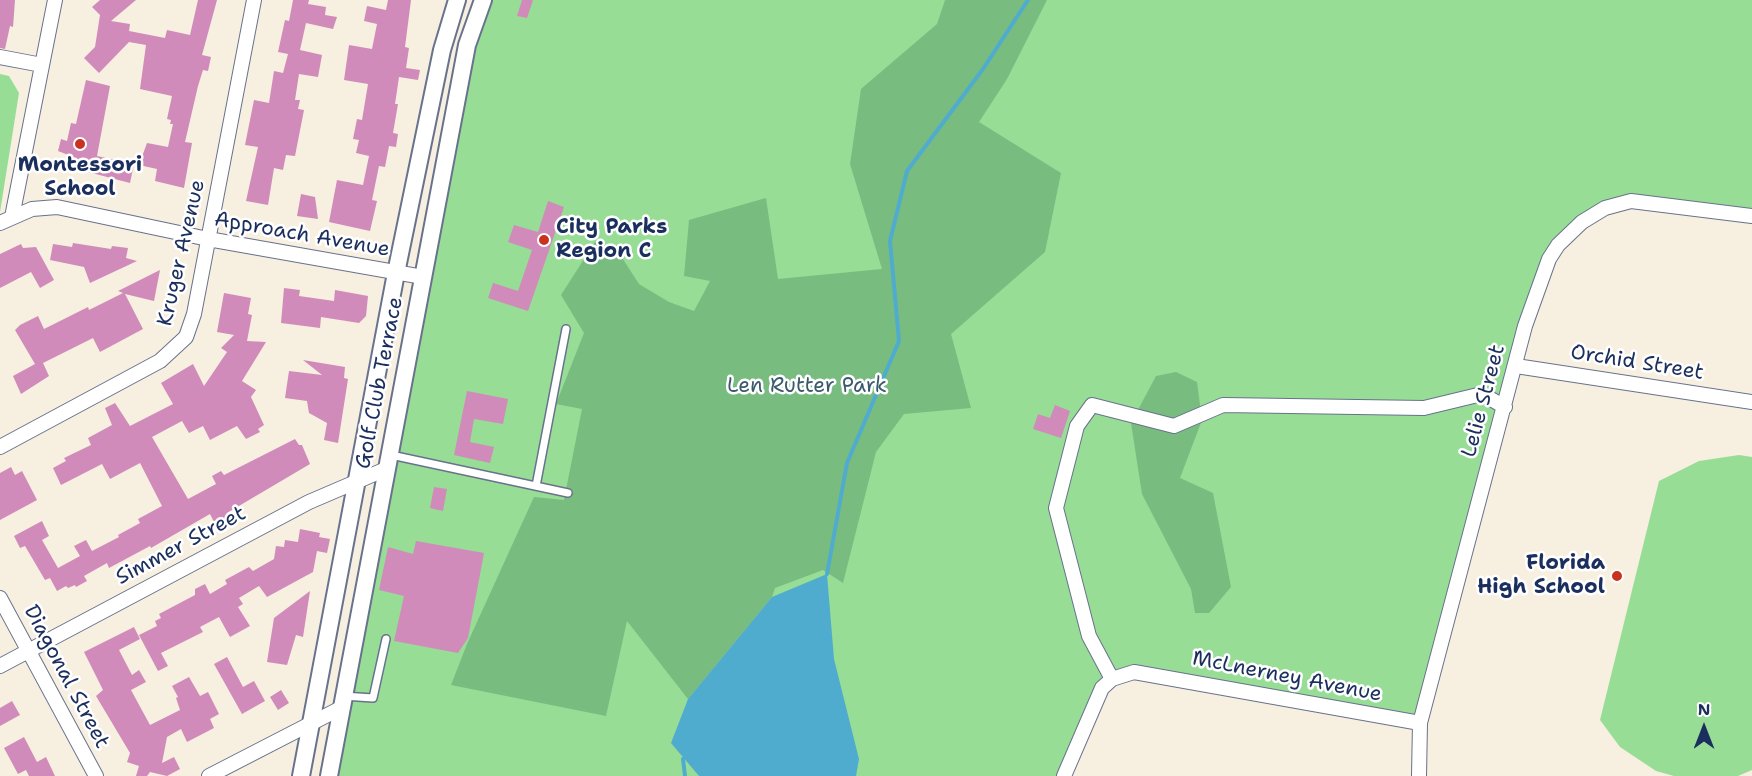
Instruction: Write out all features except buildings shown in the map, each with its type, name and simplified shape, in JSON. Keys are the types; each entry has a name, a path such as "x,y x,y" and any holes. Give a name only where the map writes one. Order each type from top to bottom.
{"street":[{"path":"6,220 55,0"},
{"name":"Kruger Avenue","path":"0,447 160,361 180,345 186,337 194,314 254,0"},
{"name":"Golf Club Terrace","path":"301,776 396,273 442,50 457,0"},
{"name":"Golf Club Terrace","path":"328,776 467,45 483,0"},
{"path":"0,57 42,65"},
{"name":"Lelie Street","path":"1419,776 1420,723 1528,317 1549,259 1563,239 1593,215 1615,204 1646,201 1752,216"},
{"name":"Approach Avenue","path":"6,220 32,208 57,207 208,239 423,277"},
{"name":"Orchid Street","path":"1516,366 1752,402"},
{"path":"1064,776 1102,688 1112,679 1089,636 1056,508 1077,426 1092,405 1174,426 1223,405 1424,408 1482,394 1505,407"},
{"name":"Simmer Street","path":"0,666 309,502 358,482 387,462"},
{"name":"Diagonal Street","path":"0,598 27,652 96,776"},
{"name":"McLnerney Avenue","path":"1112,679 1123,674 1145,672 1420,723"},
{"path":"208,776 312,722 342,702"}],"lane":[{"path":"536,486 566,329"},
{"path":"387,462 568,493"},
{"path":"342,702 373,698 386,639"}],"green space":[{"name":"Len Rutter Park","path":"490,0 1752,0 1752,211 1643,196 1554,241 1417,719 1118,671 1059,776 336,776 474,46"},
{"path":"945,0 1047,0 1007,79 979,122 1061,173 1045,252 951,334 971,408 904,414 876,452 843,583 823,570 775,588 772,597 688,699 627,621 606,716 451,685 467,644 534,497 564,500 582,409 556,404 584,333 561,295 595,242 617,250 639,284 669,302 694,311 710,281 684,276 689,220 766,198 778,279 882,269 850,164 861,89 937,24"},
{"path":"0,74 9,76 19,93 0,212"},
{"path":"1176,372 1197,382 1202,420 1180,478 1213,493 1231,587 1209,613 1195,613 1191,589 1142,494 1131,423 1156,376"},
{"path":"1739,455 1752,457 1752,770 1738,776 1674,776 1656,771 1620,747 1600,720 1659,481 1699,461"}],"water":[{"path":"827,574 834,659 859,759 856,776 699,776 671,743 688,699 772,597"}],"waterway":[{"path":"827,574 847,463 899,341 890,241 907,171 983,69 1028,0"},
{"path":"683,759 685,776"}],"place":[{"name":"Montessori School","path":"80,144"},
{"name":"City Parks Region C","path":"544,240"},
{"name":"Florida High School","path":"1617,576"}]}
